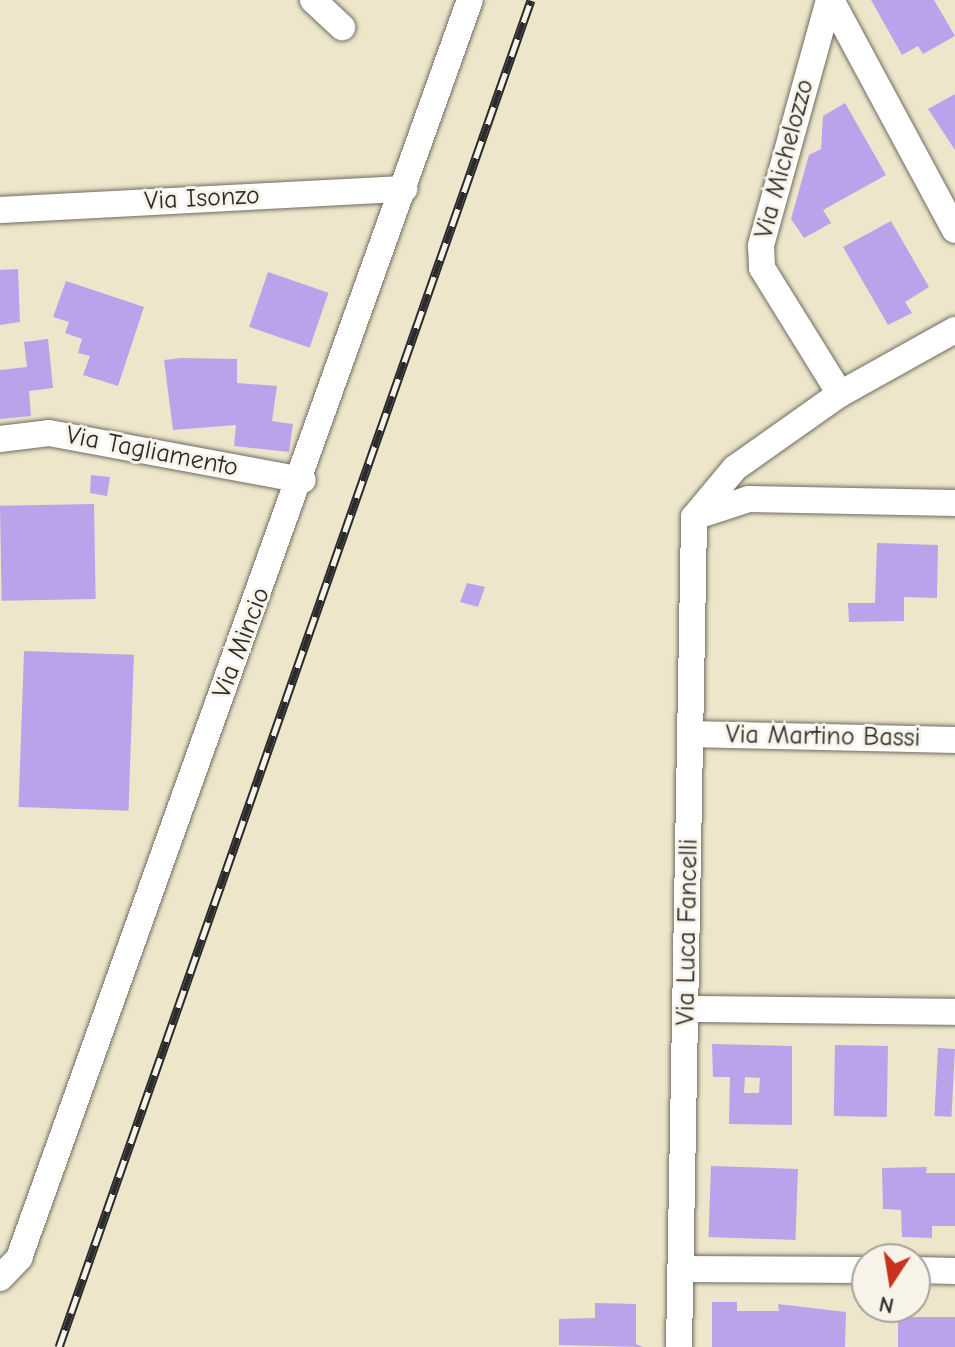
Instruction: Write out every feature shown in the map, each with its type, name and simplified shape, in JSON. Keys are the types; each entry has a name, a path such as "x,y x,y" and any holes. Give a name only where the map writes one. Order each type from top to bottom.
{"street":[{"path":"313,0 342,27"},
{"name":"Via Mincio","path":"0,1278 19,1258 303,480 470,0"},
{"path":"830,0 955,230"},
{"name":"Via Michelozzo","path":"830,0 761,246 762,268 840,394"},
{"name":"Via Isonzo","path":"0,210 404,189"},
{"path":"694,517 735,468 840,394 955,330"},
{"name":"Via Tagliamento","path":"0,439 49,433 303,480"},
{"path":"694,517 749,499 955,503"},
{"name":"Via Luca Fancelli","path":"679,1347 688,1009 694,517"},
{"name":"Via Martino Bassi","path":"690,734 955,740"},
{"path":"688,1009 955,1012"},
{"path":"681,1269 851,1270"},
{"path":"931,1270 955,1271"}],"building":[{"path":"871,0 934,0 955,36 923,54 918,46 902,55"},
{"path":"955,94 955,150 928,109"},
{"path":"845,103 886,175 823,210 831,223 804,238 791,219 809,155 821,149 823,116"},
{"path":"891,221 929,287 905,302 912,313 888,325 843,247"},
{"path":"18,269 20,322 0,325 0,270"},
{"path":"268,272 329,293 310,348 249,327"},
{"path":"66,281 144,307 118,386 83,375 90,356 78,353 82,339 65,333 69,322 53,317"},
{"path":"48,339 53,388 29,391 31,416 0,419 0,370 27,367 24,342"},
{"path":"237,359 237,383 277,386 272,421 293,424 289,452 234,446 236,425 173,430 164,360"},
{"path":"91,475 110,477 107,496 90,493"},
{"path":"94,504 96,599 2,601 0,506"},
{"path":"877,543 938,545 937,598 904,597 904,621 849,622 848,603 875,603"},
{"path":"467,583 485,587 478,607 460,602"},
{"path":"24,651 134,655 128,811 19,807"},
{"path":"712,1044 792,1046 792,1125 729,1124 730,1077 713,1077","holes":["745,1077 760,1078 759,1093 744,1093"]},
{"path":"835,1045 888,1046 887,1117 834,1116"},
{"path":"938,1048 955,1049 951,1117 934,1116"},
{"path":"711,1166 798,1169 795,1240 709,1237"},
{"path":"927,1167 926,1173 955,1173 955,1226 932,1226 932,1238 902,1237 901,1210 883,1209 882,1168"},
{"path":"712,1302 737,1302 737,1311 779,1311 778,1304 846,1312 845,1347 712,1347"},
{"path":"595,1303 636,1304 636,1344 643,1347 559,1345 559,1319 595,1318"},
{"path":"931,1317 955,1317 955,1347 898,1347 898,1323 931,1323"}],"railway":[{"path":"59,1347 531,0"}]}
